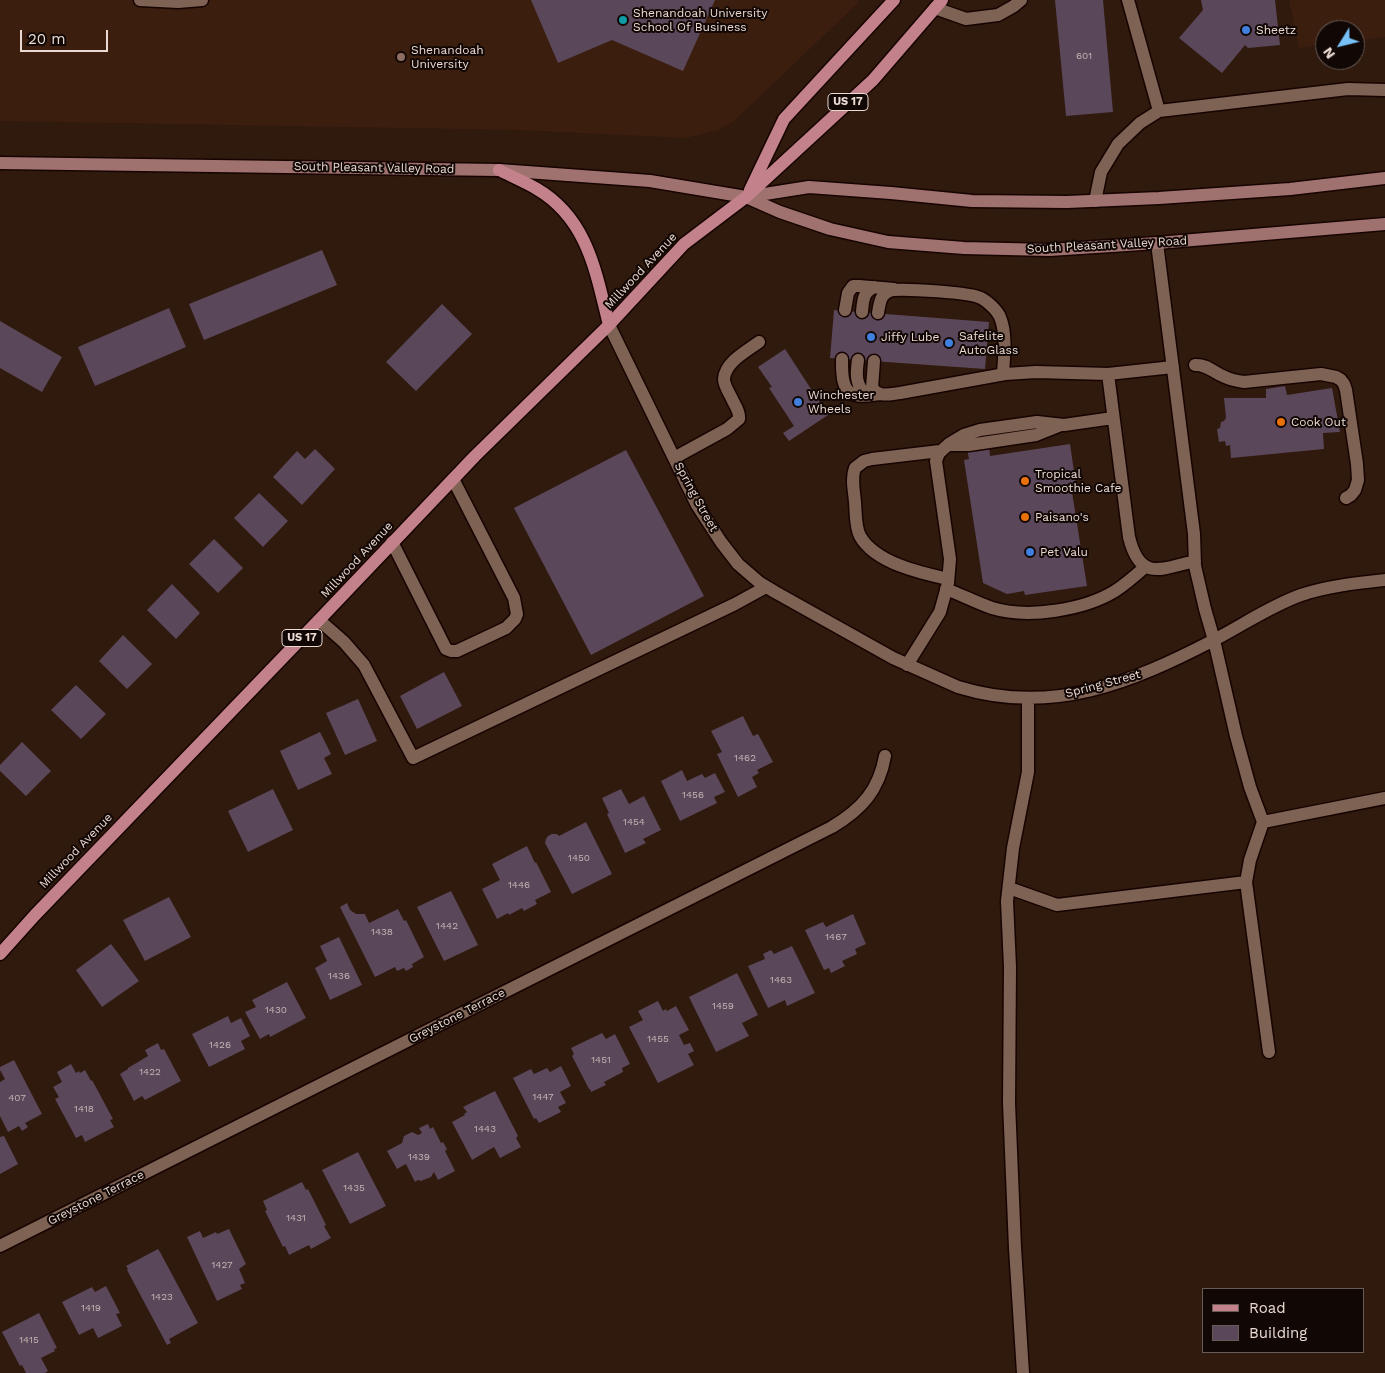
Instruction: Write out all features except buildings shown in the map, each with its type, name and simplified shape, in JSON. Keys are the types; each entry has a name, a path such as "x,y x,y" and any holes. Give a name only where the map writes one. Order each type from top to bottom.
{"main road":[{"name":"Millwood Avenue","path":"746,197 784,119 894,0"},
{"name":"Millwood Avenue","path":"0,954 35,914 392,542 475,456 609,326 684,244 746,197 872,80 939,4"},
{"name":"South Pleasant Valley Road","path":"0,163 499,170 650,181 746,197 780,212 821,226 888,242 964,248 1049,250 1385,224"},
{"path":"499,170 538,189 569,216 586,243 609,326"},
{"name":"South Pleasant Valley Road","path":"746,197 809,187 972,201 1067,202 1159,198 1280,189 1385,178"}],"street":[{"path":"140,0 178,2 202,0"},
{"path":"939,4 966,19 998,15 1021,0"},
{"path":"1128,0 1159,111"},
{"path":"1094,201 1101,172 1118,144 1140,123 1159,111 1348,89 1385,90"},
{"path":"1157,243 1194,534 1195,561 1236,736 1250,787 1263,822 1250,860 1246,882 1269,1052"},
{"path":"845,310 848,293 852,286 980,297 1000,316 1003,330 999,375"},
{"path":"862,312 864,296 874,287"},
{"path":"878,313 884,294 902,289"},
{"name":"Spring Street","path":"609,326 697,505 721,542 743,568 766,587 884,654 958,687 1028,699 1076,694 1139,676 1174,661 1276,606 1301,596 1324,589 1385,580"},
{"path":"674,458 728,429 739,420 739,415 724,379 726,371 737,358 759,342"},
{"path":"842,359 843,378 847,390 856,396 900,393 999,375 1036,372 1108,374 1173,367"},
{"path":"858,360 857,379 862,390 874,395"},
{"path":"874,361 872,388 876,393 874,395"},
{"path":"1195,365 1204,365 1215,373 1234,381 1244,382 1321,374 1341,380 1346,390 1357,464 1357,485 1351,495 1346,498"},
{"path":"1108,374 1129,537 1135,556 1145,567 1151,570 1195,561"},
{"path":"907,665 940,612 947,584 950,559 936,461 937,456 944,448 951,444 969,445 1036,435 1064,424 1113,418"},
{"path":"944,448 879,457 864,461 855,468 853,479 857,526 860,536 866,545 885,558 947,584 974,601 1000,610 1027,612 1077,606 1123,586 1145,567"},
{"path":"392,542 446,649 457,651 511,624 517,614 514,598 453,479"},
{"path":"319,620 344,642 364,665 413,758 735,604 766,587"},
{"path":"1023,1373 1015,1248 1009,1103 1010,967 1008,902 1013,848 1028,772 1028,699"},
{"name":"Greystone Terrace","path":"0,1246 832,827 854,812 866,800 876,786 883,770 885,756"},
{"path":"1263,822 1385,798"},
{"path":"1009,888 1057,905 1246,882"}],"shaded area":[{"name":"Shenandoah University","path":"0,0 859,0 733,122 719,130 686,138 519,130 0,121"},
{"path":"1289,0 1385,0 1385,37 1365,40 1365,20 1315,20 1315,46 1299,48"}],"place":[{"name":"Shenandoah University School Of Business","path":"623,20"},
{"name":"Sheetz","path":"1246,30"},
{"name":"Shenandoah University","path":"401,57"},
{"name":"Jiffy Lube","path":"871,337"},
{"name":"Safelite AutoGlass","path":"949,343"},
{"name":"Winchester Wheels","path":"798,402"},
{"name":"Cook Out","path":"1281,422"},
{"name":"Tropical Smoothie Cafe","path":"1025,481"},
{"name":"Paisano's","path":"1025,517"},
{"name":"Pet Valu","path":"1030,552"}]}
